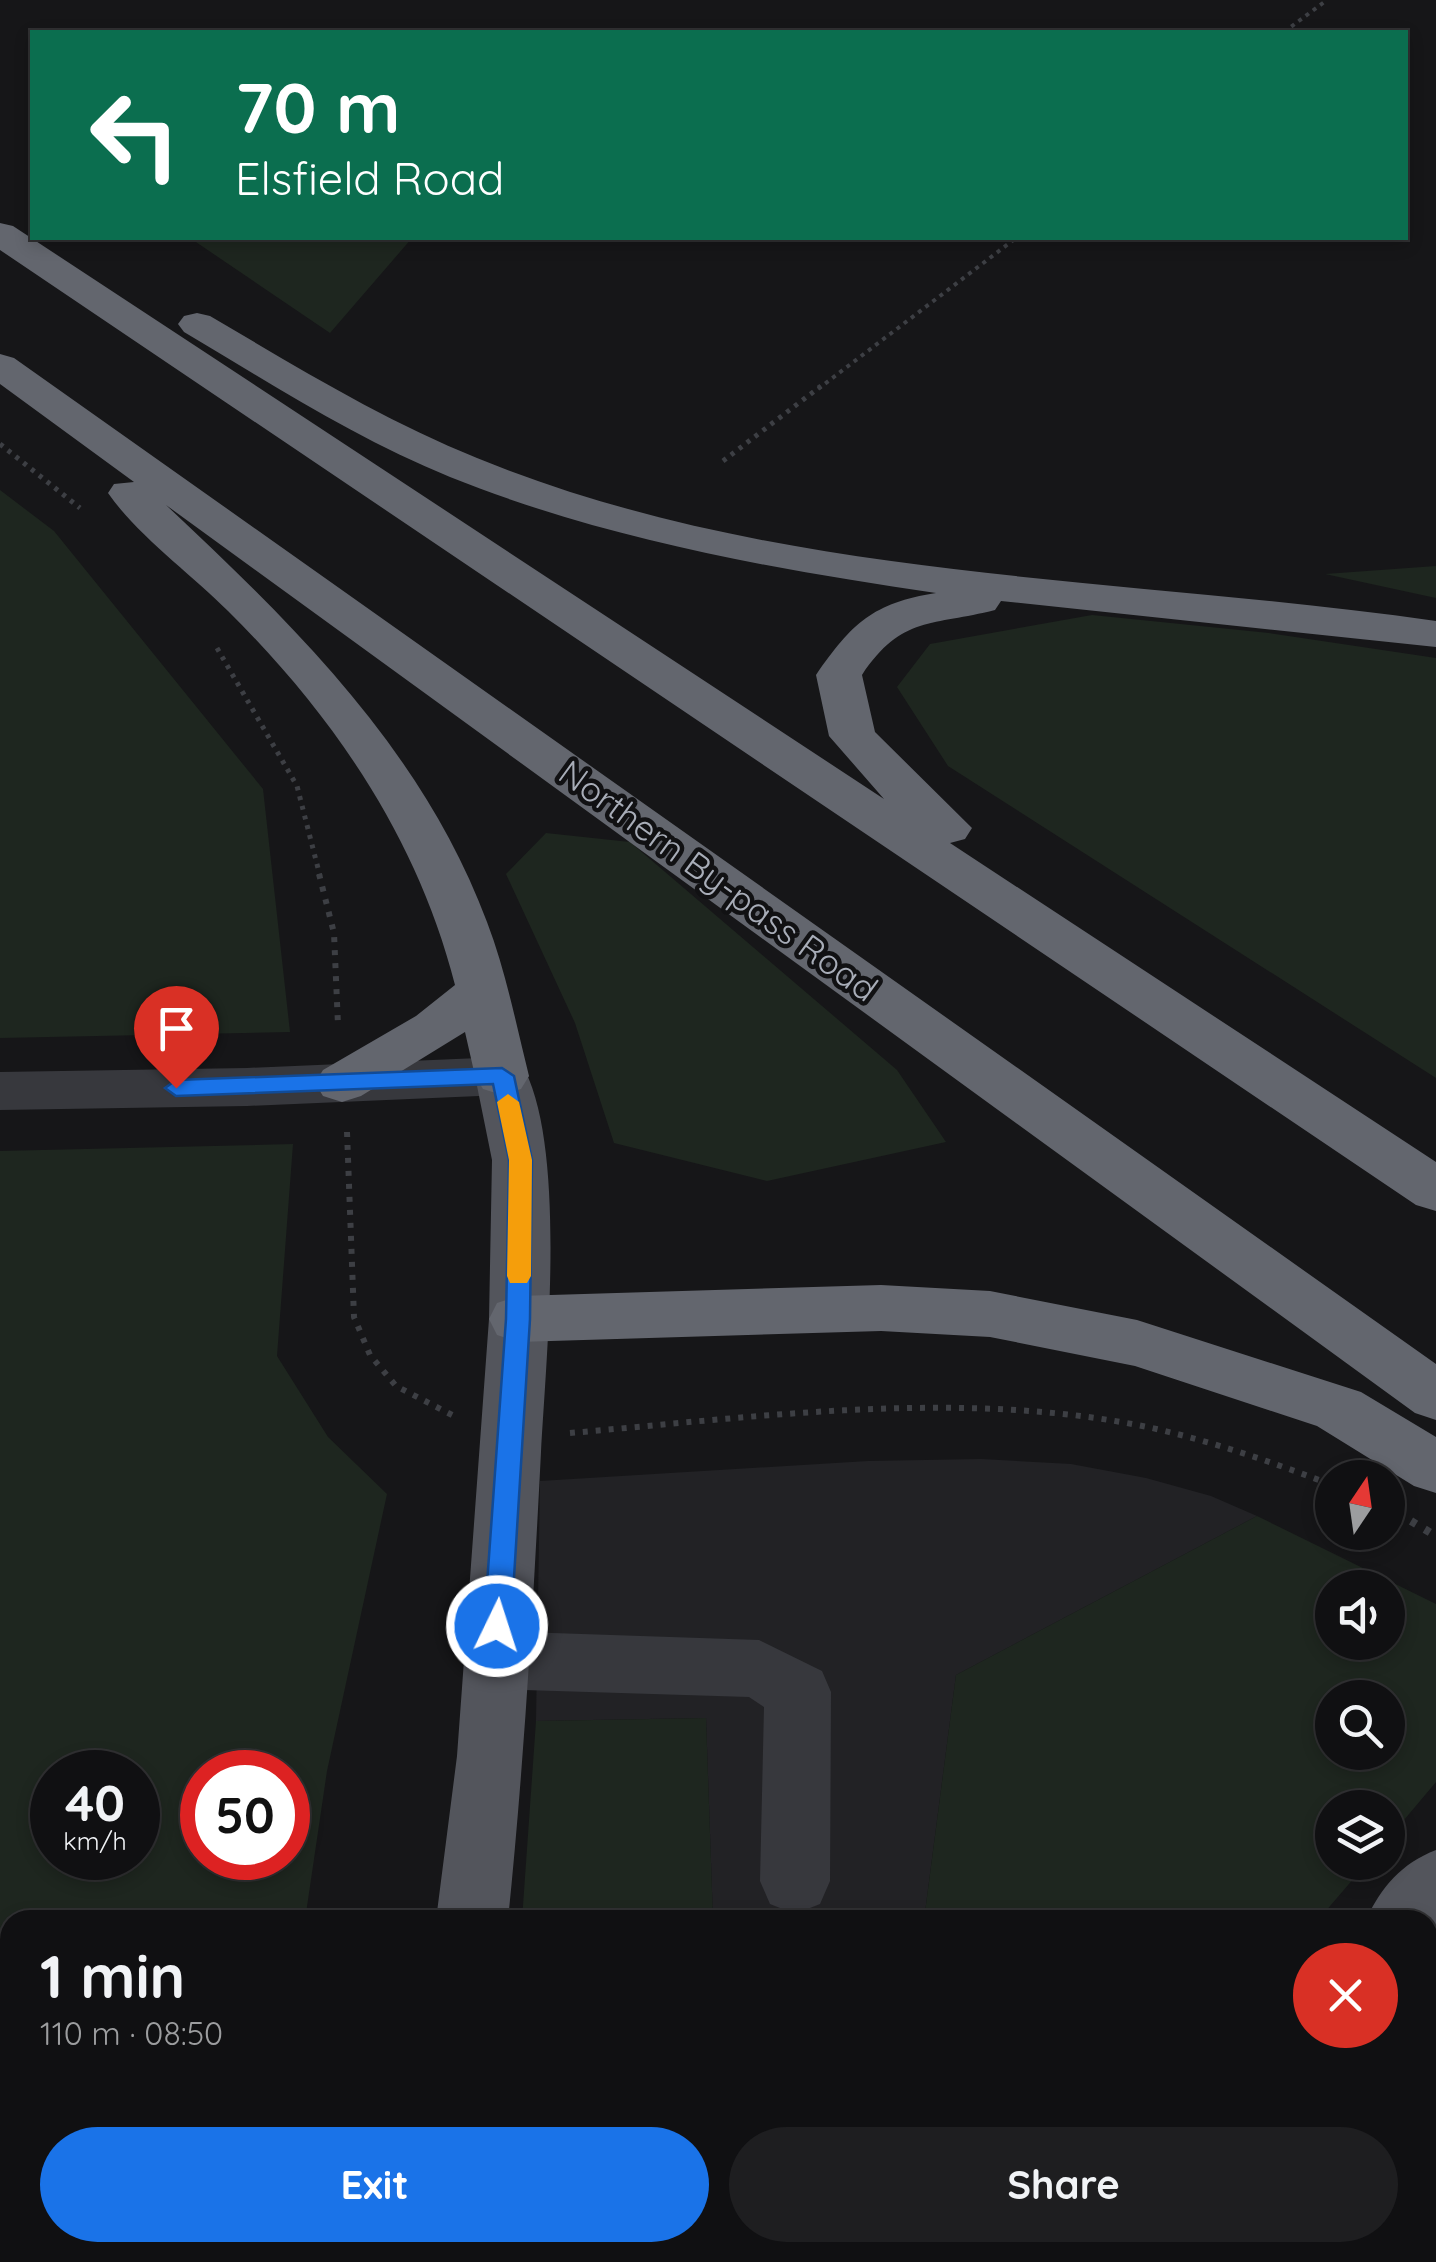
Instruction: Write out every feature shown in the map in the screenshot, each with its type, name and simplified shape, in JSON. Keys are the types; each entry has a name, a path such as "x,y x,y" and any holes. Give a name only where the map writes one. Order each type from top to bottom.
{"highway":[{"path":"0,210 30,228"},
{"path":"0,234 1436,1190"},
{"path":"50,240 386,434 503,482 635,522 812,562 1112,601 1290,614 1436,634"},
{"path":"0,368 265,624 342,710 408,811 446,887 482,990 502,1076"},
{"name":"Northern By-pass Road","path":"0,368 1436,1396"},
{"path":"1112,601 978,601 910,609 863,637 839,675 852,736 902,790 1161,1004"},
{"path":"342,1082 435,1029 482,990"},
{"path":"518,1319 880,1308 990,1314 1138,1343 1339,1409 1436,1468"}],"main road":[{"path":"473,1910 491,1756 518,1319 520,1160 502,1076"},
{"path":"1411,1910 1436,1883"}],"street":[{"path":"0,1091 502,1076"},
{"path":"494,1660 759,1669 798,1692 795,1881"}],"path":[{"path":"1287,30 1327,0"},
{"path":"723,461 1013,240"},
{"path":"0,444 85,513"},
{"path":"210,636 297,786 334,934 354,1317 370,1355 396,1386 432,1408 468,1420"},
{"path":"554,1434 890,1408 1012,1411 1116,1422 1213,1442 1315,1479"}],"shaded area":[{"path":"193,240 410,240 330,333"},
{"path":"0,490 54,531 263,789 290,1032 0,1038"},
{"path":"1436,566 1436,598 1325,574"},
{"path":"1092,615 1269,633 1436,658 1436,1078 948,766 897,687 930,644"},
{"path":"546,833 630,842 897,1070 946,1142 767,1181 614,1143 575,1023 506,874"},
{"path":"293,1144 277,1356 328,1437 387,1494 327,1771 306,1910 0,1910 0,1151"},
{"path":"981,1459 1071,1464 1146,1478 1211,1496 1257,1516 956,1675 925,1910 713,1910 706,1718 536,1721 540,1481 868,1461"},
{"path":"1257,1516 1315,1545 1315,1550 1326,1550 1367,1570 1315,1570 1315,1660 1405,1660 1405,1589 1436,1604 1436,1782 1405,1819 1405,1790 1315,1790 1315,1880 1352,1880 1327,1910 925,1910 956,1675"},
{"path":"706,1718 713,1910 523,1910 536,1721"}],"slow traffic":[{"path":"508,1102 520,1160 519,1276"}],"route":[{"path":"176,1088 502,1076 520,1160 518,1319 497,1626"}]}
